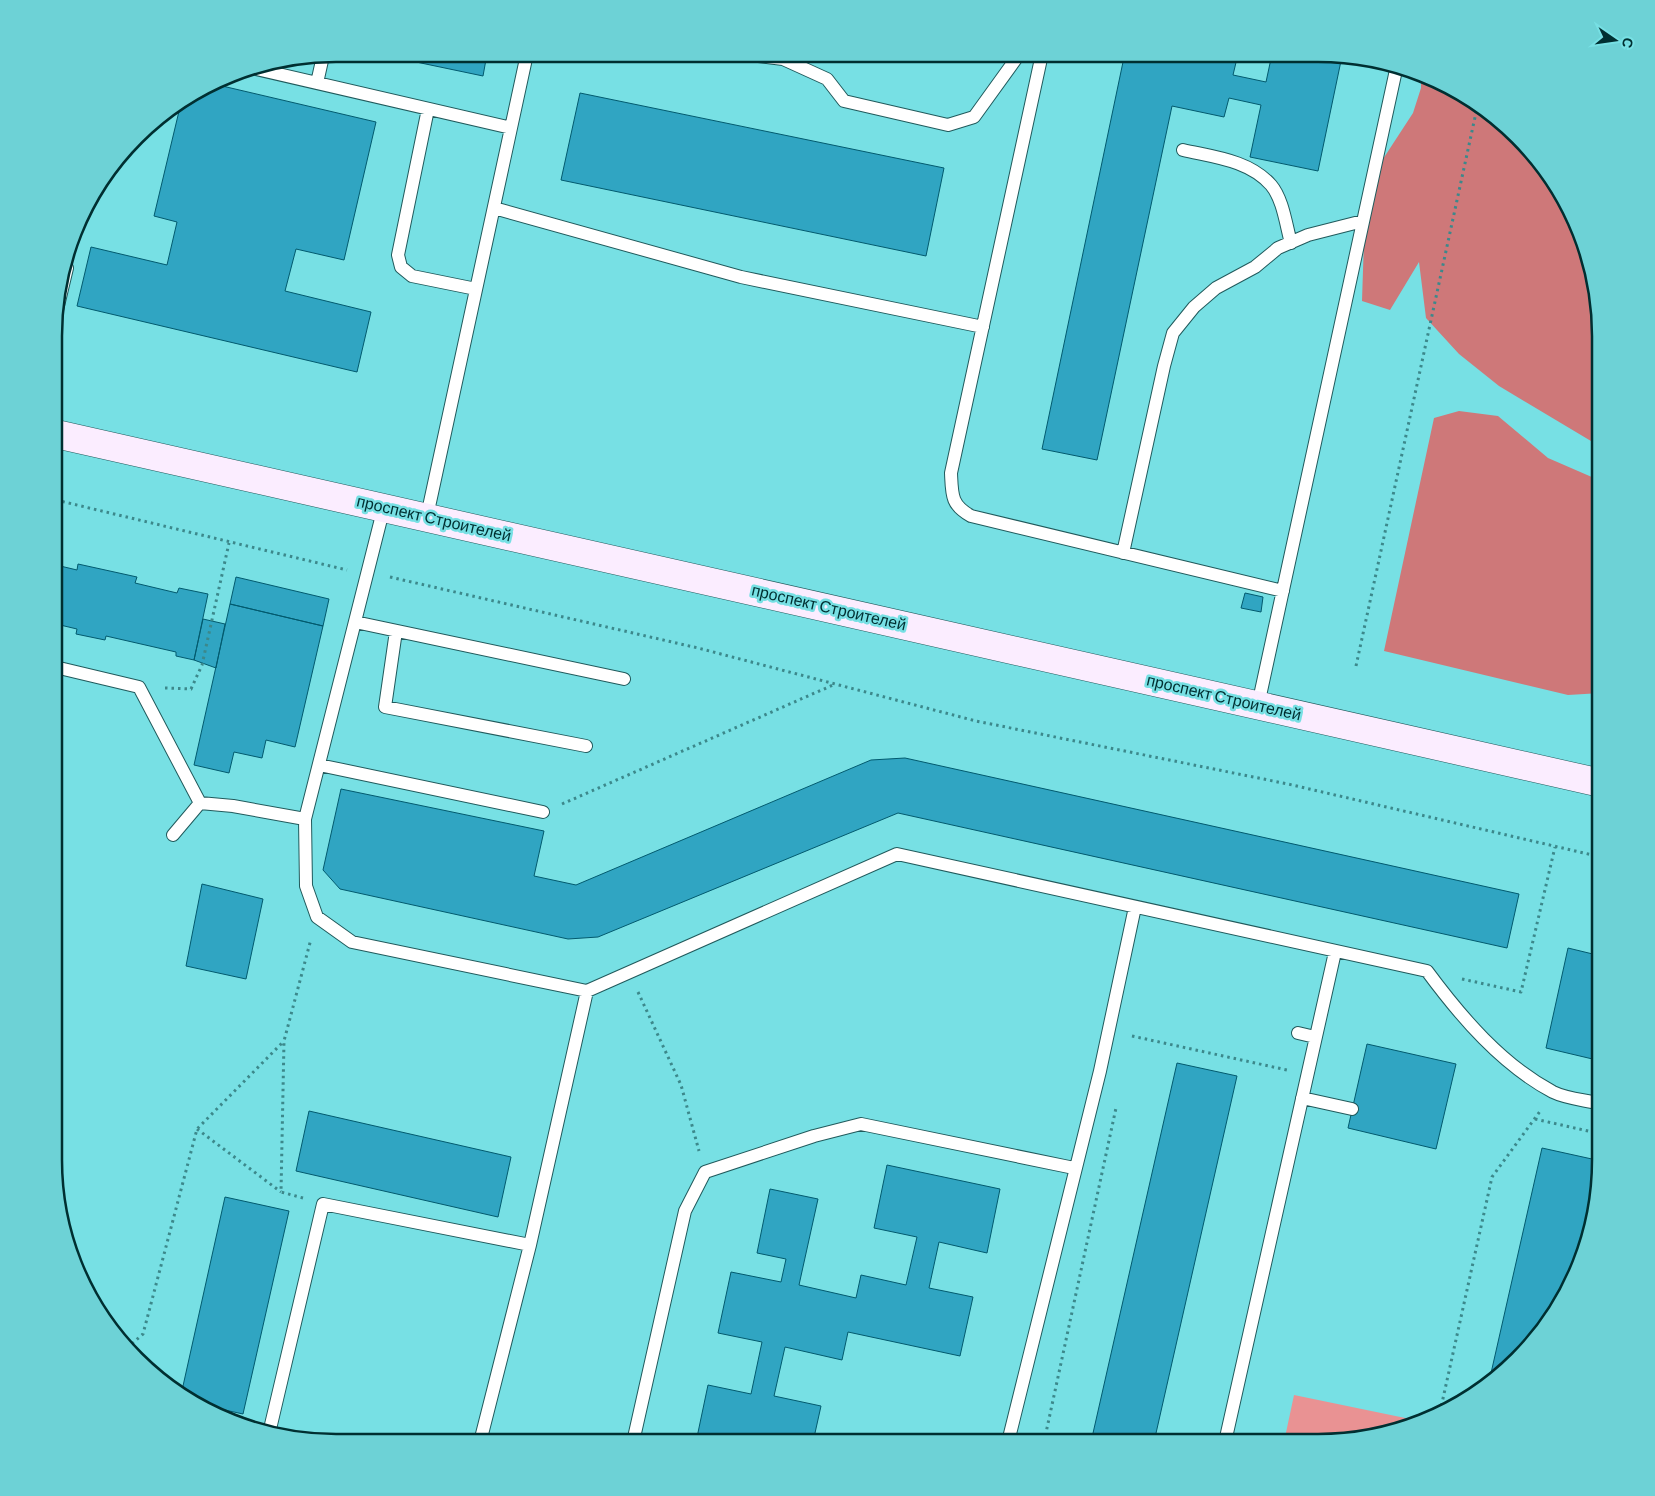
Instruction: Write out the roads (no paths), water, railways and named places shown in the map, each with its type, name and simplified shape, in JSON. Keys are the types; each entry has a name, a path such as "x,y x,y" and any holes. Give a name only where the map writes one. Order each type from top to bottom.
{"main road":[{"name":"проспект Строителей","path":"62,435 427,516 1592,781"}],"lane":[{"path":"427,516 525,62"},
{"path":"794,62 827,79 844,101 948,125 974,118 1010,62"},
{"path":"1040,62 951,473 952,493 958,508 971,516 1283,591"},
{"path":"317,83 321,63"},
{"path":"268,72 511,128"},
{"path":"1258,705 1395,74"},
{"path":"428,109 401,237 399,261 401,267 412,276 476,289"},
{"path":"1183,150 1233,161 1255,171 1272,185 1291,242"},
{"path":"494,208 741,277 983,327"},
{"path":"1123,553 1164,366 1174,333 1194,307 1216,288 1256,267 1278,248 1308,235 1364,221"},
{"path":"384,507 305,819 306,886 317,917 352,942 587,992 897,854 1427,972 1448,999 1511,1065 1554,1093 1592,1102"},
{"path":"355,622 624,679"},
{"path":"396,631 385,707 586,746"},
{"path":"62,669 139,687 200,802"},
{"path":"319,765 543,812"},
{"path":"200,802 305,819"},
{"path":"173,835 200,802"},
{"path":"1010,1434 1074,1168 1100,1072 1135,908"},
{"path":"1227,1434 1335,952"},
{"path":"482,1434 530,1245 587,992"},
{"path":"1298,1033 1315,1037"},
{"path":"1302,1098 1352,1109"},
{"path":"635,1434 685,1211 704,1172 814,1136 862,1124 1074,1168"},
{"path":"271,1425 323,1204 530,1245"}]}
